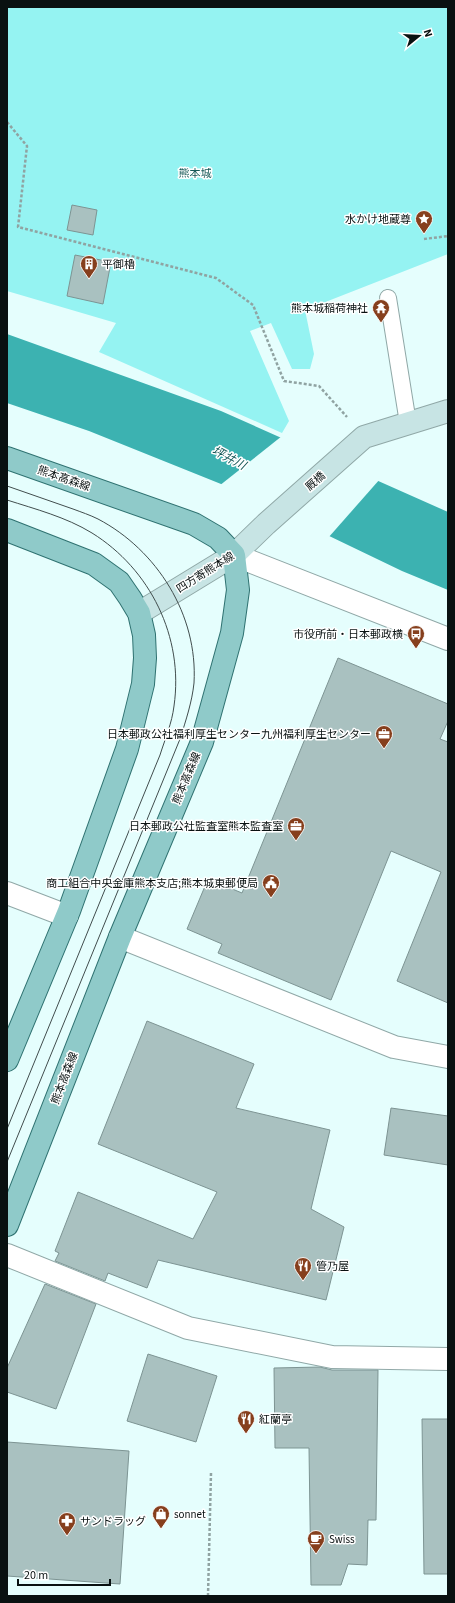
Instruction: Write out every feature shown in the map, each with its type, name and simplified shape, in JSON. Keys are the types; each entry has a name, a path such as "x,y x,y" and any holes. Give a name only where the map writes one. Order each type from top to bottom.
{"main road":[{"path":"364,437 448,411"},
{"name":"厩橋","path":"266,524 364,437"},
{"name":"熊本高森線","path":"7,458 194,524 218,538 234,555 238,590 232,633 202,742 120,937 7,1225"},
{"name":"四方寄熊本線","path":"139,613 234,555 266,524"},
{"path":"7,530 94,564 119,582 139,613 144,635 145,658 143,684 127,749 67,916 7,1060"}],"street":[{"path":"234,555 448,639"},
{"path":"7,893 67,916"},
{"path":"120,937 394,1047 448,1057"},
{"path":"7,1255 188,1328 332,1357 448,1359"}],"lane":[{"path":"388,298 408,423"}],"path":[{"path":"7,122 26,146 18,227 216,278 253,305 284,381 319,386 364,437"},
{"path":"424,239 448,236"},
{"path":"208,1596 211,1473"}],"green space":[{"name":"熊本城","path":"7,7 448,7 448,254 305,310 314,354 310,369 292,369 271,323 250,331 289,421 282,433 99,352 116,323 7,291"}],"water":[{"name":"坪井川","path":"7,334 221,411 448,512 448,590 402,571 221,484 89,431 7,403"}],"pier":[{"path":"282,436 380,479 328,538 219,486"}],"building":[{"path":"72,205 97,210 93,235 67,230"},
{"name":"平御櫓","path":"75,255 111,262 103,304 67,296"},
{"path":"338,658 448,704 448,721 440,739 448,742 448,1003 397,981 441,872 391,851 331,1000 218,953 222,944 187,929 208,879 242,893"},
{"path":"147,1021 254,1064 236,1108 330,1130 311,1209 344,1227 326,1300 158,1260 147,1288 108,1273 105,1281 55,1261 59,1253 55,1251 78,1192 193,1239 217,1192 98,1144"},
{"path":"391,1108 448,1116 448,1165 384,1155"},
{"path":"45,1284 96,1304 56,1409 7,1392 7,1368"},
{"path":"148,1354 217,1376 196,1442 127,1421"},
{"path":"320,1367 332,1370 378,1370 376,1520 368,1520 367,1565 348,1564 341,1585 311,1585 309,1448 275,1448 274,1368"},
{"path":"422,1419 448,1419 448,1574 424,1574"},
{"path":"7,1442 129,1451 120,1584 7,1576"}],"tram line":[{"path":"7,486 98,519 119,532 138,548 170,587 181,609 189,633 193,658 194,683 187,718 180,739 7,1162"},
{"path":"7,500 50,514 82,527 113,548 131,566 146,585 168,630 174,655 176,680 173,712 160,755 7,1129"}],"place":[{"name":"水かけ地蔵尊","path":"424,234"},
{"name":"平御櫓","path":"89,279"},
{"name":"熊本城稲荷神社","path":"381,323"},
{"name":"市役所前・日本郵政横","path":"416,649"},
{"name":"日本郵政公社福利厚生センター九州福利厚生センター","path":"384,749"},
{"name":"日本郵政公社監査室熊本監査室","path":"296,841"},
{"name":"商工組合中央金庫熊本支店;熊本城東郵便局","path":"271,898"},
{"name":"管乃屋","path":"303,1281"},
{"name":"紅蘭亭","path":"246,1434"},
{"name":"sonnet","path":"161,1529"},
{"name":"サンドラッグ","path":"67,1536"},
{"name":"Swiss","path":"316,1554"}]}
